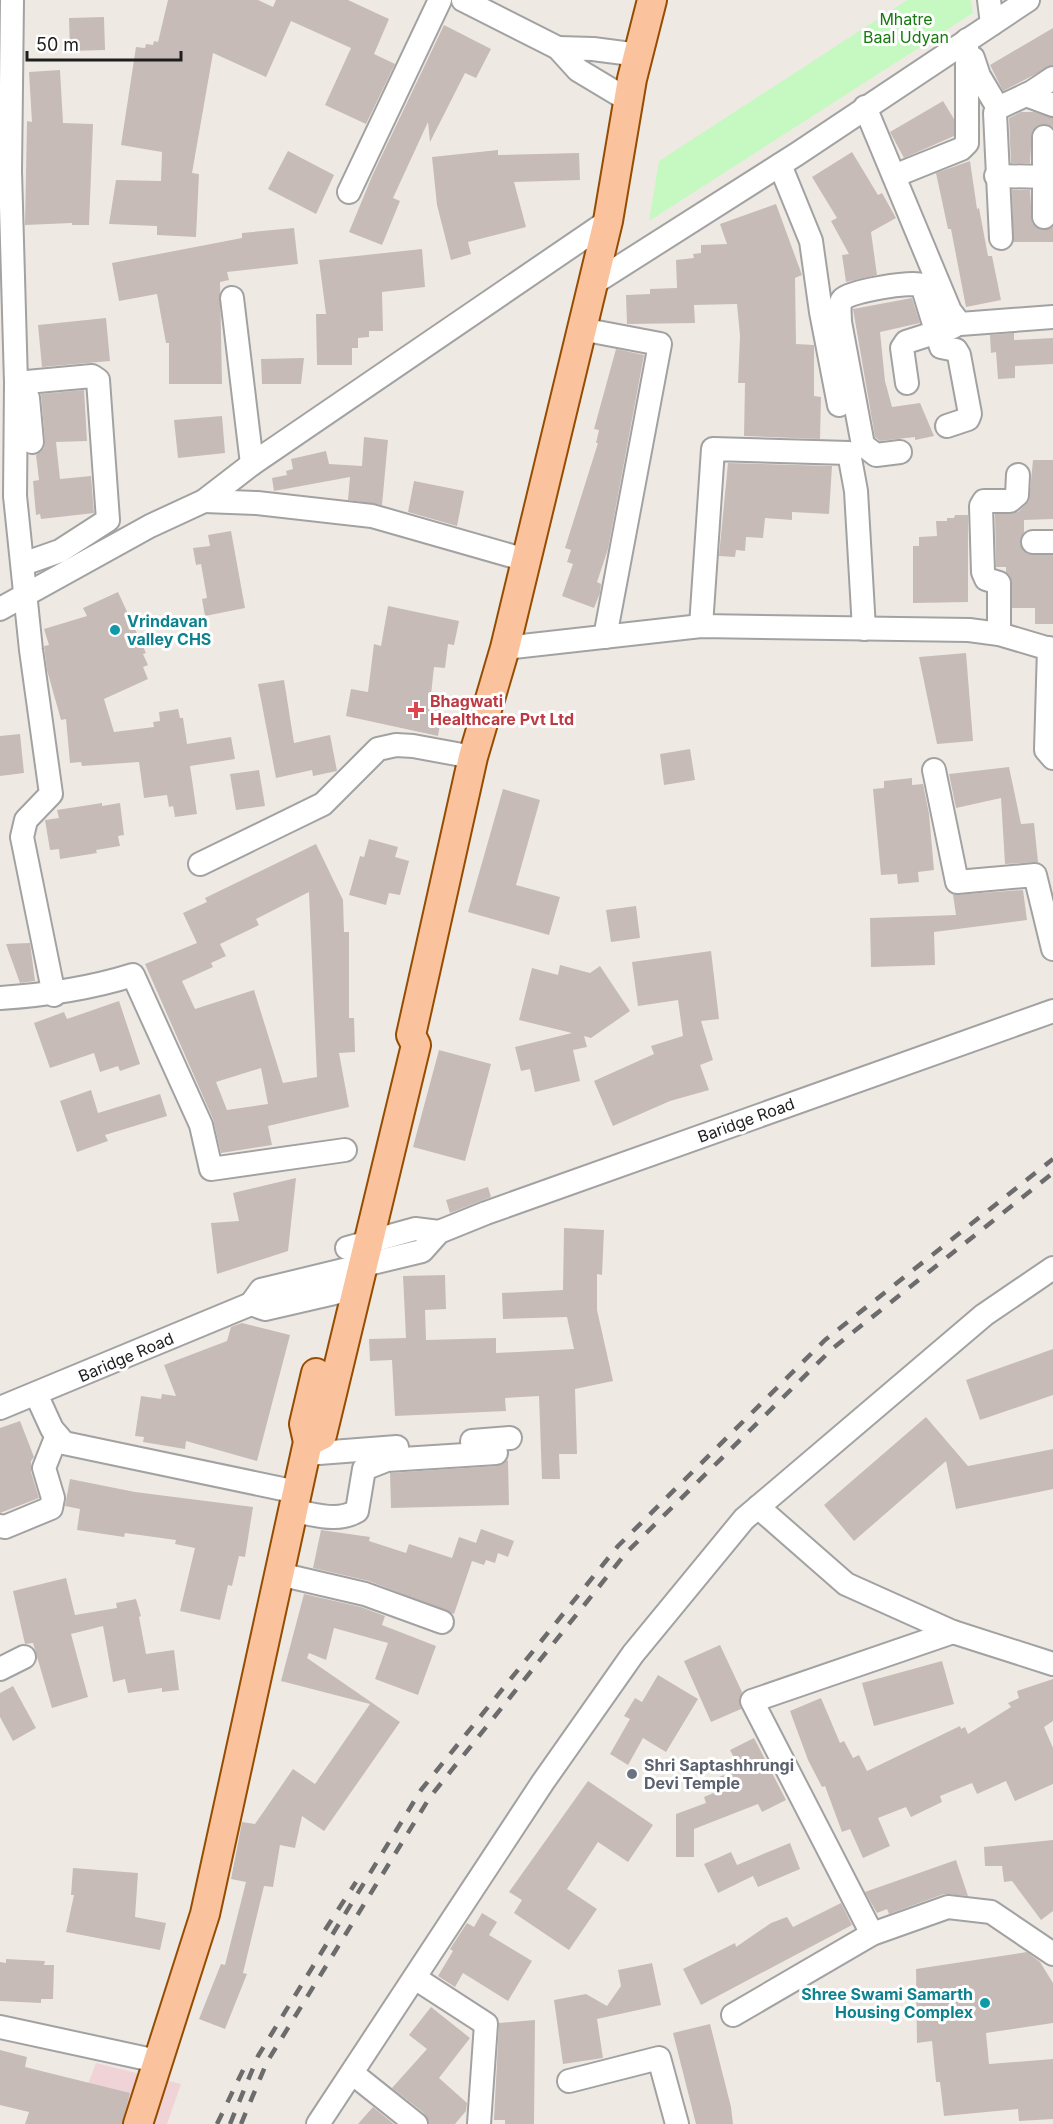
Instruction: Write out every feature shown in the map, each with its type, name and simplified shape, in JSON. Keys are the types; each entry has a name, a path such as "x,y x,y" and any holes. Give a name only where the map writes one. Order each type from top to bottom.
{"main road":[{"path":"138,2124 205,1914 307,1448 304,1424 351,1268 399,1043 411,1035 473,757 505,648 608,221 628,100 652,0"}],"street":[{"path":"12,0 5,171 21,382 32,442"},
{"path":"349,192 440,0"},
{"path":"463,0 558,48 578,70 628,100"},
{"path":"989,0 978,33 973,58 998,108"},
{"path":"591,285 780,165 1028,0"},
{"path":"894,176 961,149 967,143 978,33"},
{"path":"558,48 639,55"},
{"path":"1001,238 994,113 998,108 1026,95 1053,78"},
{"path":"1026,95 1053,105"},
{"path":"865,107 950,312 949,329 941,347 956,350 959,355 970,414 968,419 947,426"},
{"path":"1044,136 1048,176 1044,217"},
{"path":"780,165 811,241 821,312 856,491 864,629"},
{"path":"996,176 1048,176"},
{"path":"0,609 116,544 204,501 252,464 608,221"},
{"path":"900,452 876,455 863,445 840,321 840,303 846,296 917,283 922,285 949,329"},
{"path":"231,298 252,464"},
{"path":"907,383 902,348 906,342 949,329 1053,316"},
{"path":"581,329 660,344 605,637"},
{"path":"21,382 93,375 98,380 108,520 116,544"},
{"path":"21,382 7,495 23,564 51,794 26,820 22,837 54,995"},
{"path":"701,626 713,449 849,453"},
{"path":"999,634 999,583 986,579 982,572 981,506 984,501 1010,501 1017,495 1018,475"},
{"path":"204,501 257,503 372,516 526,560"},
{"path":"23,564 60,551 108,520"},
{"path":"505,648 701,626 969,630 999,634 1051,649 1046,750 1053,758"},
{"path":"200,864 323,804 378,749 396,745 413,746 473,757"},
{"path":"934,770 957,882 1035,874 1053,949"},
{"path":"0,998 54,995 95,987 133,975 201,1125 211,1169 345,1150"},
{"name":"Baridge Road","path":"0,1408 251,1304 265,1309 351,1268 415,1229 439,1232 486,1213 1053,1011"},
{"path":"318,2124 543,1782 633,1653 744,1518 984,1315 1053,1268"},
{"path":"36,1394 52,1429 64,1443 338,1518 357,1511 364,1470 387,1460 503,1445 307,1448"},
{"path":"0,1526 5,1527 51,1508 53,1498 44,1468 57,1435"},
{"path":"294,1507 352,1530"},
{"path":"758,1507 846,1584 953,1632 1053,1664"},
{"path":"279,1574 365,1594 442,1622"},
{"path":"872,1934 753,1701 953,1632"},
{"path":"0,1669 24,1657"},
{"path":"733,2015 872,1934 948,1907 991,1912 1053,1954"},
{"path":"415,1978 486,2024 479,2124"},
{"path":"0,2027 158,2061"},
{"path":"569,2080 659,2058 677,2124"},
{"path":"352,2073 416,2124"}],"shaded area":[{"path":"96,2063 181,2084 167,2124 73,2124"}],"green space":[{"name":"Mhatre Baal Udyan","path":"907,0 971,0 973,13 649,221 659,161"}],"building":[{"path":"168,0 258,0 273,7 276,0 348,0 389,19 374,54 395,64 366,124 325,105 351,48 291,21 266,77 213,53 192,173 199,174 196,237 157,235 157,226 109,224 116,180 161,181 162,152 121,145 136,47 145,48 146,44 153,45 154,41 158,42"},
{"path":"104,17 105,50 70,51 69,18"},
{"path":"444,25 491,49 476,78 465,73 430,142 428,122 393,198 400,201 382,245 349,232 373,174"},
{"path":"1053,28 1053,65 1003,91 990,65"},
{"path":"60,70 63,123 93,124 89,225 72,225 72,223 25,225 27,121 32,122 29,72"},
{"path":"943,101 954,119 954,136 904,158 890,132"},
{"path":"1021,112 1034,112 1053,118 1053,127 1043,124 1032,131 1030,163 1011,163 1009,118"},
{"path":"498,150 498,155 579,153 580,180 514,182 526,227 468,242 471,254 451,260 437,205 432,157"},
{"path":"288,151 334,175 316,214 268,189"},
{"path":"852,152 878,195 882,193 896,218 871,232 877,275 846,282 842,255 849,254 831,221 837,218 812,177"},
{"path":"970,161 977,209 979,208 988,256 992,256 1001,300 966,307 951,229 948,229 936,173"},
{"path":"1012,190 1030,190 1032,223 1043,230 1053,227 1053,242 1013,242"},
{"path":"776,204 802,275 795,278 796,344 814,345 814,396 821,397 820,439 744,436 745,383 738,383 740,336 737,304 694,305 695,323 627,324 626,295 650,294 650,289 677,288 676,260 694,258 693,254 701,253 701,245 727,244 720,224"},
{"path":"294,228 298,264 227,272 229,280 220,282 222,384 169,384 169,343 166,343 157,294 119,301 112,263 242,238 242,233"},
{"path":"422,249 425,287 382,292 383,331 369,331 369,337 358,338 358,348 352,348 352,365 317,365 316,314 326,314 319,260"},
{"path":"912,298 920,323 880,332 885,381 892,407 920,403 934,436 915,440 915,437 880,441 875,437 853,309"},
{"path":"106,318 110,361 42,367 38,325"},
{"path":"1014,333 1014,340 1053,338 1053,364 1015,366 1015,378 998,379 996,352 991,353 990,335"},
{"path":"616,349 644,355 608,549 597,582 601,584 600,593 594,608 562,596 573,564 567,562 571,550 565,548 598,443 596,443 599,430 594,429"},
{"path":"304,358 301,384 262,384 261,359"},
{"path":"84,390 87,441 56,442 60,479 91,476 94,513 41,519 40,514 36,515 33,481 39,480 36,455 44,448 45,441 41,394"},
{"path":"222,416 225,453 178,458 174,420"},
{"path":"364,437 388,440 382,505 348,500 350,477 274,491 272,478 287,475 286,471 293,469 291,459 326,451 329,464 362,466"},
{"path":"1033,460 1053,460 1053,519 1024,520 1024,532 1020,543 1027,554 1053,555 1053,624 1035,624 1035,608 1012,608 1010,576 1006,572 1006,567 996,567 995,514 1018,512 1029,501"},
{"path":"728,463 832,466 829,514 792,512 792,520 765,518 763,538 746,537 745,551 736,550 735,557 719,556"},
{"path":"414,481 464,491 457,526 408,512"},
{"path":"955,515 968,515 968,602 913,603 913,546 919,546 919,537 937,536 936,521 947,521 947,518 954,518"},
{"path":"231,531 245,608 205,616 202,599 207,598 201,564 196,565 193,548 210,546 208,535"},
{"path":"118,592 146,653 143,654 148,665 143,667 148,679 104,699 114,732 154,727 153,722 160,721 159,712 178,709 180,718 183,718 187,744 231,737 235,759 190,766 197,814 175,817 173,806 169,807 167,795 144,798 139,762 82,766 81,762 70,763 66,719 61,720 47,670 44,646 49,645 44,629 87,616 83,608"},
{"path":"388,606 459,621 454,645 448,644 445,668 434,667 430,704 443,706 438,736 346,716 351,689 368,692 374,644 381,646"},
{"path":"966,653 973,741 937,744 919,657"},
{"path":"284,680 294,743 330,735 337,771 313,776 312,770 276,778 258,684"},
{"path":"20,734 24,773 0,776 0,736"},
{"path":"690,749 695,780 664,785 660,754"},
{"path":"1009,767 1021,824 1034,823 1038,862 1005,864 1001,798 956,808 949,774"},
{"path":"259,770 265,806 236,810 230,774"},
{"path":"912,778 912,785 923,784 929,814 934,870 918,872 919,882 898,884 897,874 881,875 873,789 884,788 884,781"},
{"path":"503,789 540,800 516,885 560,897 549,935 468,912"},
{"path":"102,803 102,806 120,803 124,835 118,836 120,846 96,850 97,853 60,859 59,849 50,850 45,820 59,818 57,810"},
{"path":"369,839 398,847 395,857 409,861 400,895 389,893 386,905 349,895 360,856 364,857"},
{"path":"316,844 343,900 344,932 349,932 349,1018 354,1018 355,1052 339,1053 349,1107 268,1126 272,1145 221,1153 213,1119 145,964 197,943 183,913 207,902 205,898","holes":["309,892 317,1077 283,1083 254,990 195,1009 182,981 213,967 211,963 226,956 220,944 259,925 256,919","261,1068 268,1104 227,1110 216,1082"]},
{"path":"1023,890 1027,920 934,932 935,965 871,967 870,918 956,915 953,895"},
{"path":"636,906 640,938 611,942 606,910"},
{"path":"30,943 35,981 20,983 6,944"},
{"path":"711,951 719,1019 701,1021 713,1060 700,1065 709,1090 670,1101 613,1126 594,1081 654,1054 651,1046 683,1036 678,1000 638,1006 632,962"},
{"path":"560,965 590,973 600,966 630,1011 591,1038 584,1036 587,1047 573,1050 580,1081 535,1092 530,1069 521,1071 515,1047 572,1033 519,1020 532,968 558,975"},
{"path":"119,1001 140,1064 120,1071 118,1066 100,1072 94,1053 50,1068 34,1023 64,1012 67,1019"},
{"path":"439,1050 491,1064 465,1161 413,1147"},
{"path":"91,1090 98,1113 160,1094 167,1116 105,1135 108,1141 77,1152 60,1101"},
{"path":"296,1178 288,1251 217,1274 211,1223 239,1221 233,1193"},
{"path":"488,1187 491,1197 450,1213 446,1200"},
{"path":"564,1228 604,1230 602,1275 597,1274 597,1310 613,1381 575,1389 577,1454 559,1454 560,1479 542,1479 539,1396 505,1398 506,1411 395,1416 392,1360 370,1361 369,1339 406,1338 403,1276 445,1275 446,1309 425,1310 426,1340 496,1338 496,1353 574,1349 567,1317 503,1319 502,1293 563,1290"},
{"path":"242,1323 290,1335 257,1461 186,1441 185,1449 143,1442 144,1437 135,1436 141,1396 161,1399 162,1394 176,1396 164,1365 227,1341 231,1327"},
{"path":"1053,1349 1053,1395 980,1420 966,1380"},
{"path":"926,1417 968,1466 1053,1449 1053,1489 956,1509 946,1461 854,1541 824,1505"},
{"path":"20,1421 34,1457 31,1461 31,1472 39,1498 0,1513 0,1428"},
{"path":"508,1460 509,1505 391,1508 390,1473 497,1466"},
{"path":"70,1479 135,1492 253,1507 245,1557 239,1556 232,1586 228,1585 220,1620 180,1611 195,1548 175,1544 176,1540 125,1533 124,1537 77,1530 80,1509 65,1506"},
{"path":"481,1529 514,1541 508,1557 498,1553 495,1563 486,1560 484,1565 472,1561 454,1614 369,1581 313,1568 321,1530 370,1537 369,1541 406,1553 409,1544 452,1558 459,1537 476,1543"},
{"path":"66,1578 75,1615 117,1608 116,1603 136,1599 141,1616 139,1617 146,1654 174,1650 179,1690 162,1692 162,1688 128,1693 125,1679 113,1682 103,1626 71,1634 88,1697 52,1708 33,1643 25,1644 13,1591"},
{"path":"304,1594 361,1607 385,1616 382,1625 436,1646 418,1695 375,1679 388,1643 334,1628 326,1660 309,1653 307,1658 400,1722 324,1831 302,1816 295,1848 280,1845 273,1887 264,1886 243,1973 247,1974 225,2029 199,2019 221,1964 225,1965 246,1882 231,1879 242,1822 255,1824 293,1769 315,1784 370,1704 281,1681"},
{"path":"720,1645 742,1692 739,1700 741,1709 711,1722 684,1661"},
{"path":"942,1661 954,1704 874,1726 862,1683"},
{"path":"658,1675 698,1699 666,1752 643,1738 628,1765 610,1754 630,1719 624,1716 635,1698 642,1702"},
{"path":"1053,1679 1053,1721 1044,1727 1053,1748 1053,1784 1015,1801 1006,1781 977,1794 972,1783 940,1796 942,1802 911,1817 906,1807 878,1818 890,1846 863,1858 850,1829 842,1832 825,1786 822,1787 808,1760 790,1711 821,1698 840,1743 844,1741 853,1758 859,1755 867,1771 960,1726 961,1729 965,1727 968,1734 1011,1707 1008,1703 1019,1698 1017,1691"},
{"path":"13,1686 36,1728 13,1741 0,1717 0,1693"},
{"path":"754,1738 786,1800 762,1812 758,1804 694,1829 694,1857 676,1857 676,1814 706,1803 704,1797 716,1792 711,1780 740,1769 730,1750"},
{"path":"588,1781 653,1825 628,1862 598,1842 567,1889 597,1909 569,1950 514,1913 522,1900 509,1892"},
{"path":"1053,1840 1053,1911 1041,1920 1012,1881 1004,1882 1002,1866 985,1866 984,1847"},
{"path":"790,1843 800,1869 758,1887 753,1876 718,1893 704,1864 731,1852 737,1865"},
{"path":"956,1860 968,1896 944,1894 889,1914 887,1909 877,1913 865,1892"},
{"path":"73,1868 138,1873 135,1917 166,1923 160,1950 66,1932 74,1895 71,1895"},
{"path":"841,1903 852,1925 701,2005 683,1969 735,1943 736,1947 771,1923 787,1917 793,1927"},
{"path":"482,1913 497,1922 489,1935 532,1961 508,2001 463,1973 455,1987 438,1976 453,1951 450,1949 467,1923 474,1927"},
{"path":"1027,1952 1040,1962 1053,1983 1053,2023 986,2033 989,2064 1053,2059 1053,2119 1019,2121 1018,2109 944,2116 940,2082 936,2082 932,2041 917,2043 916,1969"},
{"path":"6,1959 45,1961 44,1965 54,1965 53,1999 41,1999 41,2003 0,2001 0,1962 6,1963"},
{"path":"652,1963 661,2005 597,2019 603,2058 563,2064 554,2000 586,1994 607,2006 621,1986 618,1970"},
{"path":"431,2007 470,2038 439,2078 467,2103 466,2111 455,2124 429,2124 424,2113 392,2088 427,2049 409,2035"},
{"path":"535,2020 534,2124 505,2124 505,2120 494,2120 499,2023"},
{"path":"710,2024 731,2107 733,2124 696,2124 673,2033"},
{"path":"0,2050 27,2057 25,2067 130,2093 122,2124 25,2124 29,2112 0,2105"},
{"path":"373,2107 394,2124 358,2124"}],"railway":[{"path":"230,2124 258,2056 421,1790 618,1546 825,1340 1053,1159"},
{"path":"241,2124 267,2062 430,1797 626,1553 832,1349 1053,1173"},
{"path":"325,1930 356,1882"},
{"path":"217,2124 246,2064"}],"place":[{"name":"Vrindavan valley CHS","path":"115,630"},
{"name":"Bhagwati Healthcare Pvt Ltd","path":"416,710"},
{"name":"Shri Saptashhrungi Devi Temple","path":"632,1774"},
{"name":"Shree Swami Samarth Housing Complex","path":"985,2003"}]}
